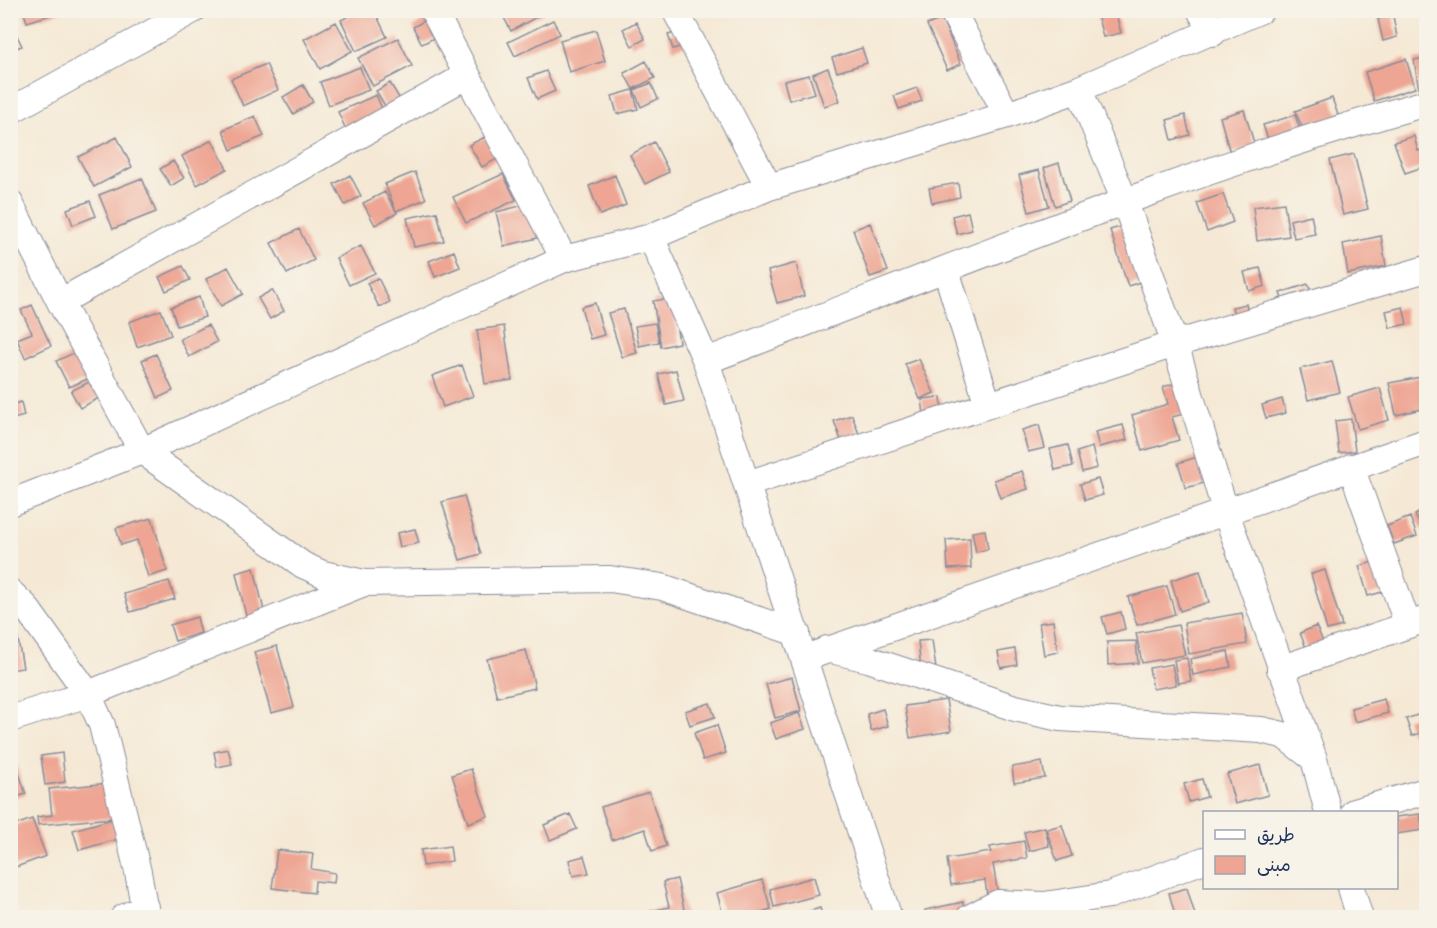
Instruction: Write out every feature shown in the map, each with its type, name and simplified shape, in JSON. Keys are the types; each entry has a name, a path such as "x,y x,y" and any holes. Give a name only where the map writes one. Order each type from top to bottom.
{"street":[{"path":"433,10 564,259"},
{"path":"675,10 769,187"},
{"path":"952,10 1007,115"},
{"path":"1200,10 1213,33"},
{"path":"10,504 142,451 564,259 651,237 769,187 1007,115 1080,89 1213,33 1261,10"},
{"path":"10,111 193,11"},
{"path":"60,302 466,76"},
{"path":"1080,89 1125,202 1175,344 1225,510 1314,759 1327,811"},
{"path":"706,361 1125,202 1355,123 1426,104"},
{"path":"10,203 60,302 142,451 303,565 323,574 364,584 610,579 662,587 797,633"},
{"path":"651,237 706,361 797,633 816,653 889,918"},
{"path":"747,484 1175,344 1426,269"},
{"path":"946,270 988,405"},
{"path":"816,653 1426,442"},
{"path":"1280,669 1417,622 1351,467"},
{"path":"10,718 88,694 364,584"},
{"path":"10,592 25,606 88,694 102,724 138,872 138,914"},
{"path":"816,653 868,659 1015,708 1060,718 1261,730 1283,735 1314,759"},
{"path":"1360,811 1426,790"},
{"path":"969,918 998,903 1114,906 1203,861"},
{"path":"1351,889 1360,918"}],"building":[{"path":"23,10 63,10 63,11 27,22"},
{"path":"361,10 374,10 387,37 356,51 341,20"},
{"path":"500,10 549,10 511,31"},
{"path":"1096,10 1115,10 1121,33 1103,37"},
{"path":"1393,16 1397,37 1383,41 1378,19"},
{"path":"429,18 438,36 422,44 413,27"},
{"path":"942,19 961,64 947,70 927,25"},
{"path":"553,20 560,34 515,56 508,42"},
{"path":"10,21 22,46 10,50"},
{"path":"336,22 352,51 320,69 304,39"},
{"path":"636,22 645,39 632,46 623,29"},
{"path":"690,28 695,42 673,49 668,35"},
{"path":"596,30 605,61 569,72 560,40"},
{"path":"398,38 412,66 373,86 358,58"},
{"path":"862,48 867,63 837,72 832,58"},
{"path":"1426,58 1426,89 1419,90 1414,60"},
{"path":"1406,59 1415,88 1374,101 1365,72"},
{"path":"646,61 655,78 633,89 624,73"},
{"path":"266,64 278,90 243,106 231,79"},
{"path":"360,67 369,90 329,105 320,82"},
{"path":"828,68 840,101 824,106 813,74"},
{"path":"546,71 555,91 537,99 528,78"},
{"path":"809,75 815,93 789,100 784,81"},
{"path":"390,83 401,101 387,109 376,91"},
{"path":"651,83 658,99 641,107 634,90"},
{"path":"303,85 313,102 293,114 283,97"},
{"path":"917,88 922,101 899,109 894,96"},
{"path":"633,90 638,109 617,114 612,96"},
{"path":"376,95 385,115 347,132 338,112"},
{"path":"1332,98 1338,115 1303,129 1295,111"},
{"path":"1244,110 1255,146 1230,153 1220,117"},
{"path":"1185,115 1190,135 1172,140 1167,120"},
{"path":"1295,115 1301,132 1269,142 1263,125"},
{"path":"255,116 264,136 231,150 223,130"},
{"path":"1414,136 1418,151 1426,148 1426,166 1405,173 1394,142"},
{"path":"117,137 132,167 94,187 78,157"},
{"path":"485,137 497,159 482,167 469,145"},
{"path":"212,140 227,169 197,185 182,156"},
{"path":"654,142 669,172 645,184 630,155"},
{"path":"1354,154 1368,209 1343,215 1330,160"},
{"path":"173,161 184,178 171,186 160,169"},
{"path":"1059,163 1070,201 1055,206 1044,168"},
{"path":"1039,170 1049,206 1029,212 1019,175"},
{"path":"415,172 426,199 396,211 385,184"},
{"path":"503,174 516,200 466,223 453,197"},
{"path":"350,175 361,196 345,205 334,184"},
{"path":"615,175 626,205 600,215 589,186"},
{"path":"142,178 156,212 113,229 99,195"},
{"path":"958,183 960,197 932,203 929,188"},
{"path":"385,192 397,213 375,225 363,203"},
{"path":"1223,194 1233,222 1207,232 1197,203"},
{"path":"90,201 96,216 73,225 67,209"},
{"path":"541,201 550,235 504,246 496,212"},
{"path":"1284,203 1289,236 1257,241 1253,207"},
{"path":"437,212 444,241 414,247 407,218"},
{"path":"968,212 972,230 957,234 952,216"},
{"path":"1311,215 1315,234 1294,238 1290,220"},
{"path":"1140,221 1158,276 1128,286 1110,230"},
{"path":"870,223 888,271 870,277 853,230"},
{"path":"299,229 314,260 287,274 271,243"},
{"path":"1381,236 1386,266 1348,274 1343,244"},
{"path":"361,246 375,273 349,285 336,258"},
{"path":"454,251 460,267 435,277 429,261"},
{"path":"796,263 804,296 777,303 768,271"},
{"path":"10,266 17,285 10,287"},
{"path":"183,266 190,280 166,291 159,277"},
{"path":"228,267 243,294 221,306 206,279"},
{"path":"1260,268 1265,286 1249,291 1244,272"},
{"path":"378,278 390,302 379,307 367,283"},
{"path":"1308,284 1314,301 1286,311 1280,293"},
{"path":"272,290 284,311 270,319 258,298"},
{"path":"199,297 205,317 177,326 171,307"},
{"path":"672,298 679,343 661,347 653,301"},
{"path":"595,303 604,335 590,339 581,307"},
{"path":"1246,304 1250,322 1236,325 1232,307"},
{"path":"32,305 51,346 25,358 17,339 32,333 21,310"},
{"path":"1403,307 1407,324 1390,328 1386,311"},
{"path":"624,309 637,353 622,357 608,313"},
{"path":"161,310 171,335 137,347 129,322"},
{"path":"655,323 659,342 639,346 635,326"},
{"path":"208,325 217,342 189,357 180,339"},
{"path":"504,326 512,380 485,384 477,330"},
{"path":"87,347 99,374 69,387 56,361"},
{"path":"156,354 173,391 158,398 142,360"},
{"path":"919,359 934,393 920,399 905,364"},
{"path":"1332,361 1340,392 1308,400 1300,369"},
{"path":"462,365 473,396 443,407 432,376"},
{"path":"676,370 684,401 666,405 658,374"},
{"path":"101,376 109,393 80,408 71,391"},
{"path":"1421,377 1426,408 1396,415 1389,383"},
{"path":"1193,378 1202,409 1172,417 1179,440 1142,451 1132,415 1168,404 1163,387"},
{"path":"1380,388 1389,420 1358,429 1348,397"},
{"path":"941,397 943,413 924,415 922,399"},
{"path":"1282,399 1286,413 1266,418 1262,405"},
{"path":"21,402 24,416 10,420 10,405"},
{"path":"852,415 863,445 845,451 834,421"},
{"path":"1351,419 1355,451 1339,453 1335,421"},
{"path":"1039,425 1045,448 1028,452 1022,430"},
{"path":"1123,425 1127,440 1099,447 1095,432"},
{"path":"1068,445 1073,466 1055,470 1050,449"},
{"path":"1092,447 1097,468 1082,472 1077,452"},
{"path":"1213,452 1221,478 1186,488 1178,463"},
{"path":"1022,471 1028,489 1000,498 994,480"},
{"path":"1098,479 1103,495 1085,500 1080,484"},
{"path":"464,496 481,554 460,560 442,502"},
{"path":"1426,509 1426,535 1415,515"},
{"path":"1410,517 1417,536 1394,544 1387,526"},
{"path":"152,518 167,571 148,577 137,540 121,545 116,528"},
{"path":"415,529 419,543 400,547 397,533"},
{"path":"985,530 988,549 976,552 972,532"},
{"path":"970,538 971,568 948,569 946,540"},
{"path":"1388,558 1396,588 1368,596 1359,566"},
{"path":"254,568 265,615 247,620 236,573"},
{"path":"1325,570 1342,626 1327,630 1311,574"},
{"path":"1200,571 1209,602 1180,611 1171,580"},
{"path":"169,581 175,599 130,612 124,594"},
{"path":"1167,586 1175,614 1137,625 1128,597"},
{"path":"1121,612 1125,629 1107,634 1102,617"},
{"path":"1242,613 1247,644 1189,654 1184,623"},
{"path":"197,617 201,633 175,641 170,625"},
{"path":"1053,621 1058,652 1044,655 1039,623"},
{"path":"1178,625 1185,655 1142,663 1136,633"},
{"path":"1316,626 1326,648 1309,655 1300,633"},
{"path":"16,628 23,668 10,670 10,629"},
{"path":"932,640 936,669 921,670 918,641"},
{"path":"1136,641 1138,663 1108,665 1107,642"},
{"path":"277,646 294,707 271,713 254,652"},
{"path":"1015,649 1017,665 1001,668 998,652"},
{"path":"526,650 535,688 497,697 487,659"},
{"path":"1228,651 1231,667 1193,675 1190,659"},
{"path":"1187,658 1191,681 1178,683 1174,660"},
{"path":"1172,664 1176,685 1153,689 1149,668"},
{"path":"792,677 801,711 775,718 766,684"},
{"path":"1384,699 1388,713 1355,722 1351,708"},
{"path":"946,700 951,731 910,738 905,706"},
{"path":"710,703 715,717 690,725 685,711"},
{"path":"883,709 888,726 871,731 867,714"},
{"path":"1426,712 1426,731 1412,736 1406,719"},
{"path":"799,713 805,729 776,739 770,723"},
{"path":"717,725 726,753 703,760 694,733"},
{"path":"228,749 232,764 217,767 214,752"},
{"path":"62,753 65,782 45,785 41,756"},
{"path":"15,761 26,794 10,799 10,763"},
{"path":"1042,762 1045,778 1014,783 1012,767"},
{"path":"1260,765 1268,795 1235,804 1227,774"},
{"path":"471,769 488,816 468,823 452,775"},
{"path":"1202,779 1207,797 1189,802 1184,784"},
{"path":"109,783 112,818 38,825 37,817 52,815 49,789"},
{"path":"649,792 666,846 652,851 645,829 612,840 601,807"},
{"path":"570,814 577,829 550,840 544,825"},
{"path":"1420,814 1423,830 1398,834 1398,817"},
{"path":"116,818 122,838 79,850 73,830"},
{"path":"32,819 46,856 16,867 10,852 10,827"},
{"path":"1062,825 1072,856 1057,861 1046,829"},
{"path":"1045,827 1049,846 1029,851 1024,832"},
{"path":"1024,841 1027,858 993,864 1000,907 989,909 985,880 951,885 947,859 991,852 990,847"},
{"path":"450,846 452,861 423,866 421,850"},
{"path":"277,850 313,854 311,869 335,873 334,883 315,881 314,893 272,888"},
{"path":"584,856 589,873 573,876 569,860"},
{"path":"814,877 819,895 774,907 770,889"},
{"path":"677,879 686,918 643,918 642,913 669,907 663,882"},
{"path":"762,880 771,909 743,918 724,918 717,893"},
{"path":"1187,888 1196,918 1176,918 1169,893"},
{"path":"963,902 966,918 926,918 925,910"},
{"path":"820,908 823,918 790,918 790,917"}]}
